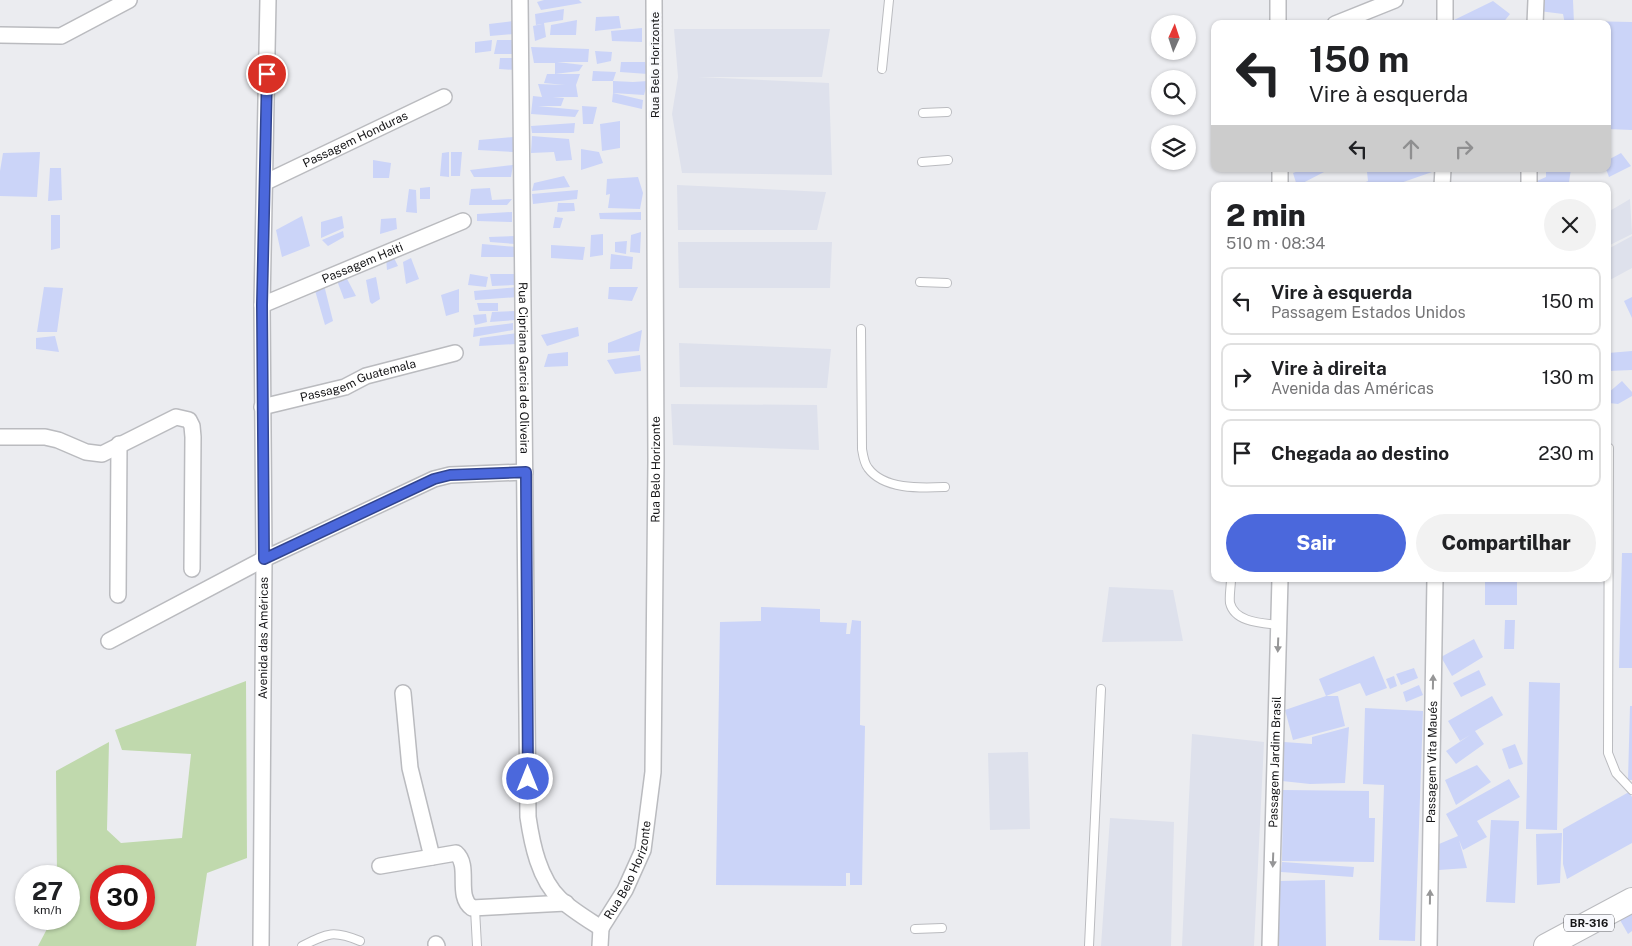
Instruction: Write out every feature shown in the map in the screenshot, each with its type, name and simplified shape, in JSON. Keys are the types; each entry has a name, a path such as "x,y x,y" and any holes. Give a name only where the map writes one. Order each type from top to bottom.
{"highway":[{"name":"BR-316","path":"1546,946 1632,900"}],"street":[{"path":"0,35 61,36 128,0"},
{"name":"Avenida das Américas","path":"261,946 264,559 262,305 266,182 268,0"},
{"name":"Rua Cipriana Garcia de Oliveira","path":"520,0 528,817 532,841 539,864 558,897 601,928"},
{"name":"Rua Belo Horizonte","path":"601,928 625,890 643,850 653,772 656,471 654,0"},
{"path":"1278,0 1278,20"},
{"path":"1345,20 1395,0"},
{"path":"1535,20 1536,0"},
{"path":"1445,2 1445,20"},
{"name":"Passagem Honduras","path":"266,182 444,98"},
{"name":"Passagem Haiti","path":"262,305 463,220"},
{"name":"Passagem Guatemala","path":"262,407 345,387 366,376 455,354"},
{"path":"0,437 45,437 96,454 110,451 119,444 176,417 181,417 190,423 193,437 192,569"},
{"path":"118,594 119,444"},
{"path":"109,641 264,559 434,479 450,475 526,472"},
{"name":"Passagem Jardim Brasil","path":"1270,946 1280,582"},
{"name":"Passagem Vita Maués","path":"1429,946 1435,582"},
{"path":"403,693 410,768 432,857"},
{"path":"380,866 452,853 459,856 462,861 466,902 475,909 566,903"},
{"path":"600,946 601,928"}],"lane":[{"path":"882,68 889,0"},
{"path":"923,113 947,112"},
{"path":"922,162 948,160"},
{"path":"920,282 947,283"},
{"path":"861,329 862,449 866,466 878,478 914,488 945,487"},
{"path":"1231,582 1230,604 1238,615 1252,622 1279,625"},
{"path":"1609,582 1608,753 1616,772 1632,790"},
{"path":"1089,946 1101,689"},
{"path":"475,909 476,946"},
{"path":"915,929 942,928"},
{"path":"302,946 332,933 339,933 360,940"}],"shaded area":[{"path":"674,29 830,29 822,77 698,77 829,83 832,175 682,173 672,114 678,77"},
{"path":"677,185 826,192 817,230 678,230"},
{"path":"1630,199 1632,234 1611,244 1611,210"},
{"path":"1632,236 1632,268 1611,279 1611,247"},
{"path":"678,242 832,242 830,288 679,288"},
{"path":"679,343 831,349 827,388 680,387"},
{"path":"671,404 817,405 819,450 673,445"},
{"path":"1109,587 1173,590 1183,641 1102,642"},
{"path":"1192,734 1264,742 1254,946 1182,946"},
{"path":"1028,752 1030,829 990,830 988,753"},
{"path":"1110,818 1174,822 1171,946 1101,946"}],"green space":[{"path":"246,681 247,858 207,873 196,946 38,946 46,930 80,930 80,865 57,865 56,771 109,742 107,830 121,843 182,838 191,754 122,750 115,730"}],"building":[{"path":"544,0 579,0 582,3 541,10 537,2"},
{"path":"1539,0 1573,0 1574,20 1564,20 1563,14 1539,11"},
{"path":"1493,1 1510,14 1505,20 1454,20"},
{"path":"564,9 563,20 544,23 546,37 535,41 533,26 542,24 536,25 535,14"},
{"path":"619,16 621,28 595,31 596,17"},
{"path":"577,20 576,35 550,35 551,25"},
{"path":"513,21 514,34 490,36 489,24"},
{"path":"1611,22 1632,22 1632,130 1611,129"},
{"path":"642,28 642,42 612,41 611,31"},
{"path":"492,40 491,51 475,53 475,42"},
{"path":"497,40 515,40 515,54 494,54"},
{"path":"531,47 589,49 588,62 557,62 583,65 579,71 555,74 555,63 534,63"},
{"path":"595,51 612,52 611,61 597,64"},
{"path":"500,58 516,58 516,70 499,69"},
{"path":"621,62 645,62 648,74 620,72"},
{"path":"593,71 616,72 613,81 592,81"},
{"path":"547,74 580,74 576,85 578,97 553,97 564,98 561,106 538,106 579,110 575,117 531,114 533,96 542,97 538,84 565,85 544,83"},
{"path":"613,81 648,81 644,95 613,93"},
{"path":"613,93 643,100 642,109 612,102"},
{"path":"582,106 597,107 593,124 583,124"},
{"path":"620,121 620,148 602,151 600,124"},
{"path":"575,123 574,133 532,133 531,126"},
{"path":"532,136 569,139 572,160 556,161 554,152 531,153"},
{"path":"513,137 513,152 478,150 479,140"},
{"path":"581,149 599,152 603,163 581,170"},
{"path":"40,152 37,197 0,196 0,171 3,153"},
{"path":"449,152 449,177 440,176 442,153"},
{"path":"451,152 462,152 460,176 451,176"},
{"path":"1621,153 1631,166 1609,177 1607,172 1611,172 1611,158"},
{"path":"373,160 391,163 389,178 373,178"},
{"path":"513,165 511,177 474,177 470,170"},
{"path":"50,168 61,168 62,200 48,201"},
{"path":"1324,172 1305,182 1296,182 1293,173"},
{"path":"1367,172 1432,172 1403,182 1366,182 1368,181"},
{"path":"1546,172 1571,172 1569,182 1537,181 1546,177"},
{"path":"564,176 570,187 532,191 534,183"},
{"path":"638,177 643,193 640,209 608,208 610,194 606,195 607,179"},
{"path":"430,187 430,199 420,199 420,188"},
{"path":"490,188 492,200 512,199 507,205 469,205 471,189"},
{"path":"409,189 416,190 417,213 406,212"},
{"path":"578,190 577,199 533,204 532,194"},
{"path":"558,203 574,203 575,211 557,212"},
{"path":"512,212 512,222 477,221 477,214"},
{"path":"641,212 641,220 600,219 599,213"},
{"path":"51,215 60,215 60,248 51,250"},
{"path":"302,216 310,246 282,257 276,230"},
{"path":"342,216 344,228 321,238 321,222"},
{"path":"555,217 563,218 560,228 553,228"},
{"path":"396,218 397,229 380,234 381,219"},
{"path":"343,231 344,237 328,246 322,240"},
{"path":"641,232 640,253 630,252 631,235"},
{"path":"603,234 603,255 590,257 591,235"},
{"path":"515,236 515,244 490,242 489,237"},
{"path":"627,241 626,254 615,252 615,242"},
{"path":"482,244 517,247 516,257 481,257"},
{"path":"551,245 585,247 583,260 551,258"},
{"path":"611,254 633,257 632,269 610,269"},
{"path":"393,256 398,266 387,270 386,258"},
{"path":"411,258 419,279 406,284 403,262"},
{"path":"470,274 488,277 486,287 468,285"},
{"path":"490,274 515,274 515,285 492,286"},
{"path":"345,275 356,296 344,299 336,278"},
{"path":"376,277 380,299 372,304 366,280"},
{"path":"324,285 333,321 325,325 314,287"},
{"path":"44,287 63,288 57,332 37,332"},
{"path":"518,287 518,297 475,300 474,291"},
{"path":"609,287 638,287 632,301 608,299"},
{"path":"459,289 459,312 446,316 441,295"},
{"path":"1632,297 1632,318 1624,301"},
{"path":"477,303 498,303 498,311 479,311"},
{"path":"517,311 516,320 490,322 492,312"},
{"path":"486,314 487,322 475,325 473,315"},
{"path":"513,323 513,330 473,337 474,328"},
{"path":"578,327 579,336 547,346 541,335"},
{"path":"642,330 639,351 608,353 608,343"},
{"path":"518,333 516,344 479,346 480,338"},
{"path":"55,336 59,352 36,349 36,338"},
{"path":"1632,351 1632,370 1611,371 1611,353"},
{"path":"568,352 568,366 544,367 548,354"},
{"path":"640,355 641,371 615,374 607,360"},
{"path":"1622,381 1632,392 1632,396 1618,404 1611,403 1611,390"},
{"path":"1622,553 1632,553 1632,668 1619,668"},
{"path":"1485,582 1517,582 1517,605 1485,605"},
{"path":"761,607 820,609 820,622 847,623 846,634 850,634 852,620 861,621 860,725 865,726 862,885 850,885 850,873 846,873 846,886 716,885 720,622 761,621"},
{"path":"1505,620 1515,620 1514,649 1504,649"},
{"path":"1474,639 1483,657 1452,676 1441,657"},
{"path":"1374,656 1387,688 1366,696 1360,683 1326,696 1319,679"},
{"path":"1414,668 1418,678 1401,685 1396,674"},
{"path":"1479,670 1486,685 1461,697 1453,683"},
{"path":"1394,676 1397,686 1390,689 1386,679"},
{"path":"1529,682 1560,683 1557,830 1526,829"},
{"path":"1419,685 1423,695 1406,702 1403,692"},
{"path":"1326,696 1338,696 1345,726 1293,740 1285,710"},
{"path":"1492,696 1503,715 1475,731 1484,744 1456,764 1446,751 1470,735 1460,741 1448,721"},
{"path":"1630,706 1632,706 1632,780 1628,780"},
{"path":"1365,708 1423,711 1415,941 1379,940 1384,785 1363,784"},
{"path":"1349,727 1345,783 1310,784 1282,781 1284,742 1312,744 1312,737"},
{"path":"1515,744 1523,764 1509,769 1502,749"},
{"path":"1477,765 1491,782 1456,805 1445,780"},
{"path":"1509,779 1520,797 1477,821 1487,837 1463,850 1459,840 1467,868 1439,870 1439,844 1458,836 1446,814"},
{"path":"1283,790 1369,791 1369,818 1375,818 1374,862 1282,861"},
{"path":"1629,792 1632,797 1632,843 1567,879 1563,864 1563,829"},
{"path":"1491,820 1519,821 1515,903 1486,902"},
{"path":"1562,833 1560,883 1537,885 1536,834"},
{"path":"1282,862 1354,867 1353,877 1281,872"},
{"path":"1325,880 1326,946 1277,946 1279,881"},
{"path":"1632,912 1632,931 1628,934 1620,920"}],"route":[{"path":"267,74 262,305 264,559 434,479 450,475 526,472 528,779"}]}
